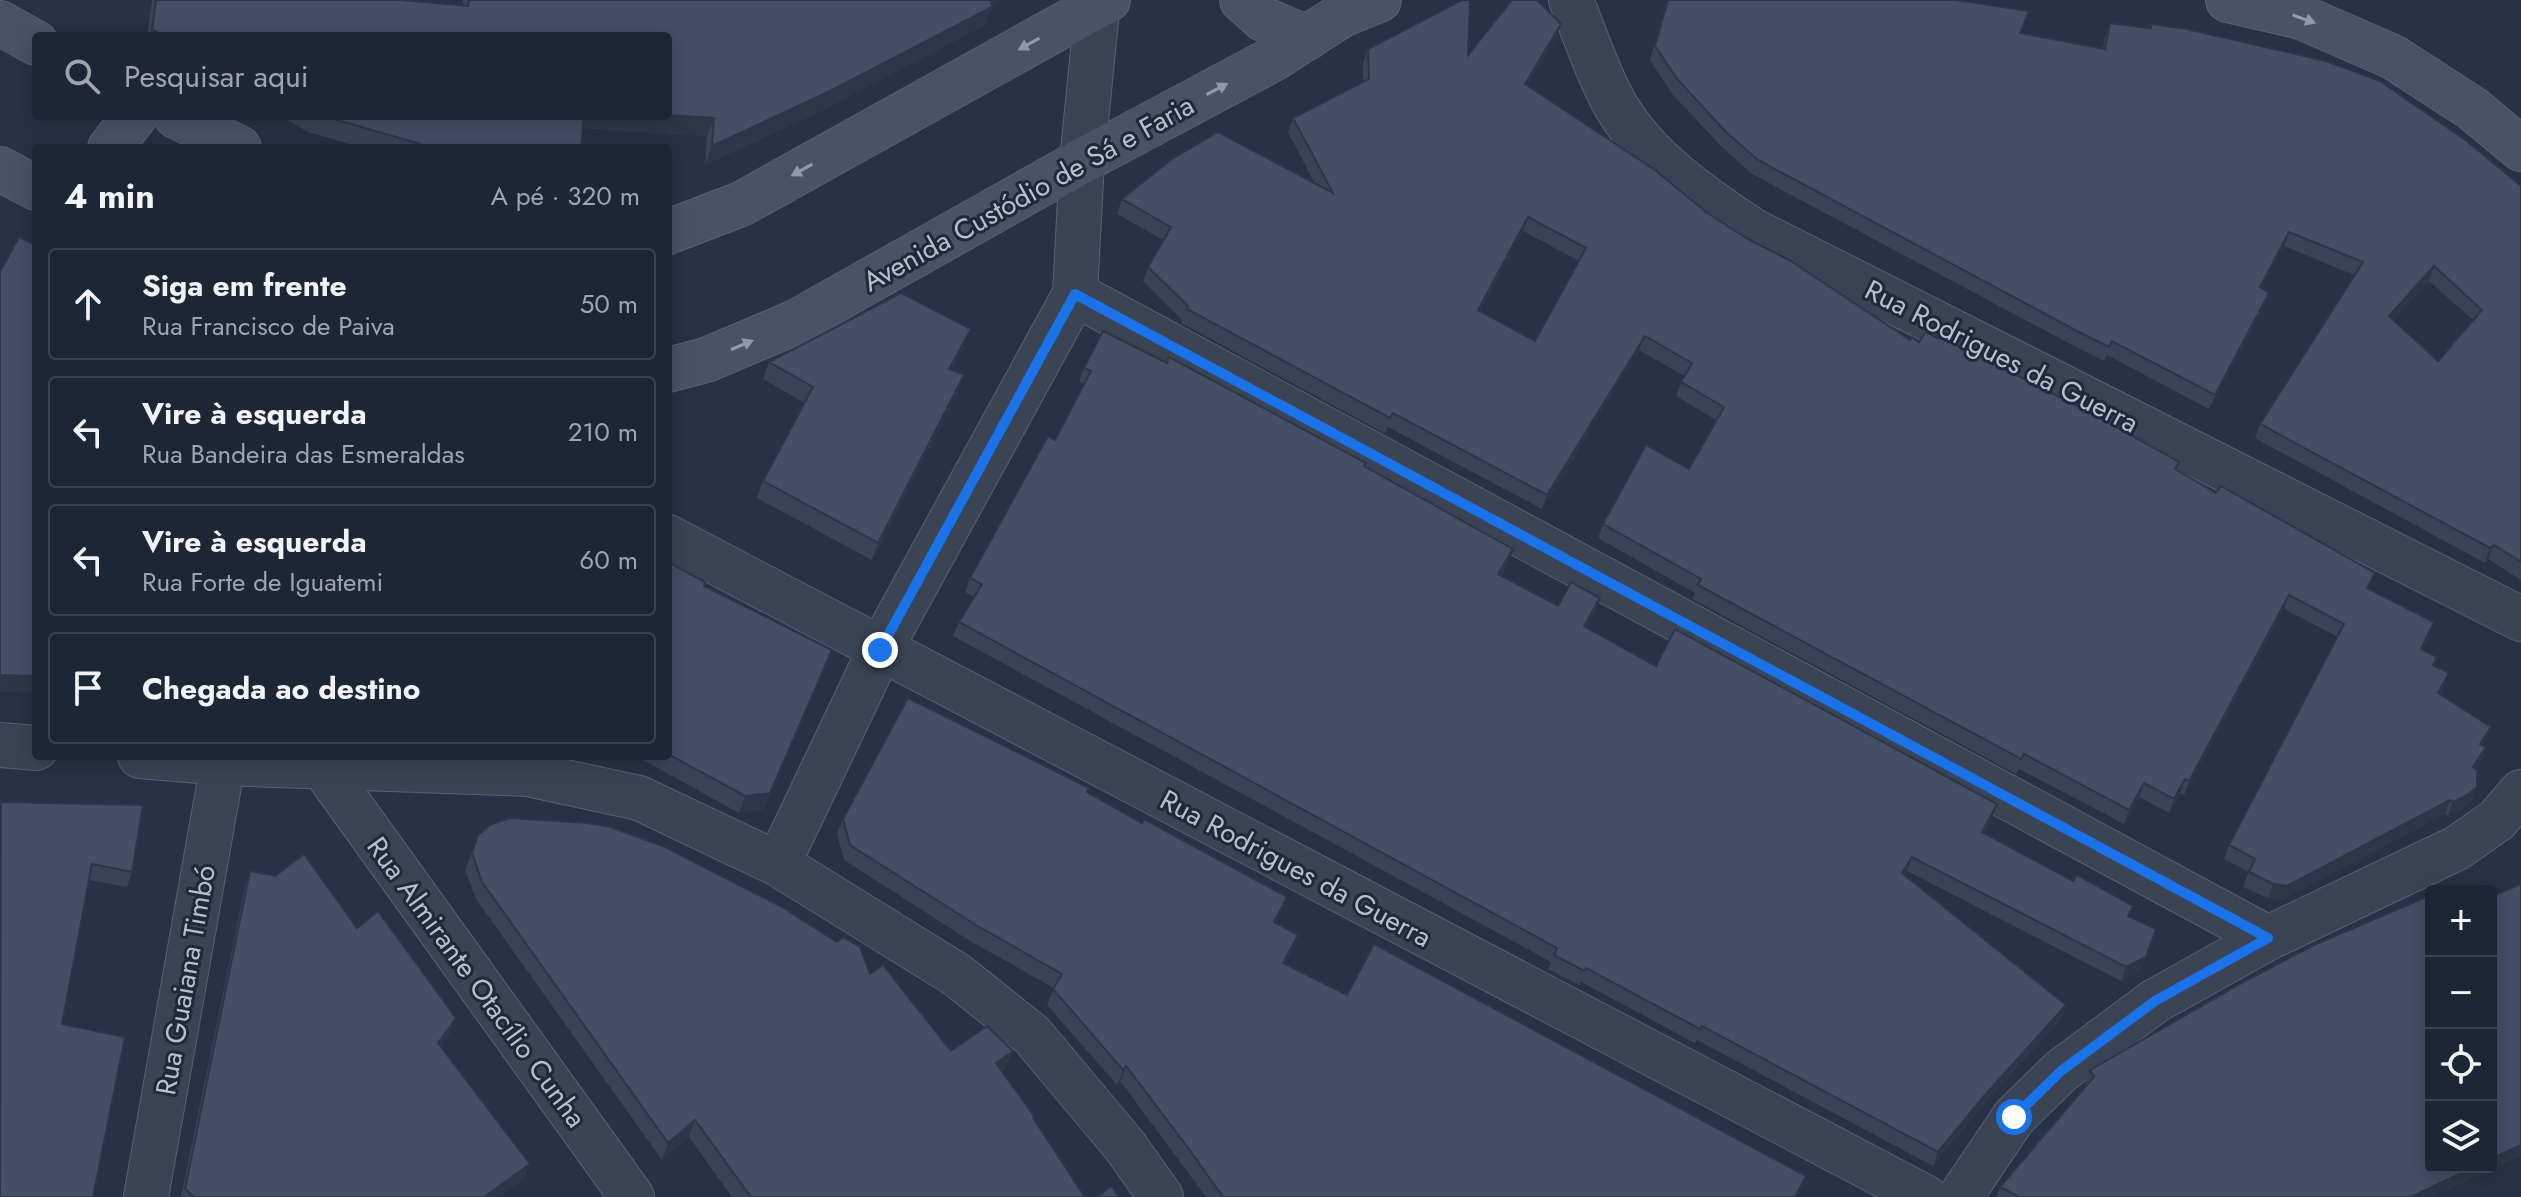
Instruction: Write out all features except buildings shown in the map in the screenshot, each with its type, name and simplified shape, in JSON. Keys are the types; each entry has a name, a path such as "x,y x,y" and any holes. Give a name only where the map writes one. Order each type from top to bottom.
{"street":[{"path":"1242,0 1263,19 1307,38"},
{"name":"Avenida Custódio de Sá e Faria","path":"672,369 706,360 796,322 1082,161 1275,58 1342,15 1379,0"},
{"name":"Rua Rodrigues da Guerra","path":"1571,0 1611,98 1648,148 1703,198 1752,230 2521,619"},
{"path":"2228,0 2301,17 2393,57 2473,109 2521,149"},
{"path":"778,864 880,650 1075,294 1082,161 1101,2"},
{"path":"672,230 741,204 1101,2"},
{"path":"0,23 32,41"},
{"path":"87,144 96,120"},
{"path":"113,144 132,120"},
{"path":"184,120 231,144"},
{"path":"0,169 32,186"},
{"path":"1075,294 2268,938"},
{"name":"Rua Rodrigues da Guerra","path":"672,539 1925,1197"},
{"path":"0,745 32,748"},
{"path":"187,760 528,774 639,798 707,828 778,864 957,975 1032,1035 1125,1146 1161,1197"},
{"name":"Rua Guaiana Timbó","path":"146,1197 223,763"},
{"name":"Rua Almirante Otacílio Cunha","path":"322,766 632,1197"},
{"path":"1960,1197 2014,1117 2061,1071 2155,1001 2268,938 2457,848 2497,820 2521,792"}],"route":[{"path":"880,650 1075,294 2268,938 2155,1001 2061,1071 2014,1117"}]}
